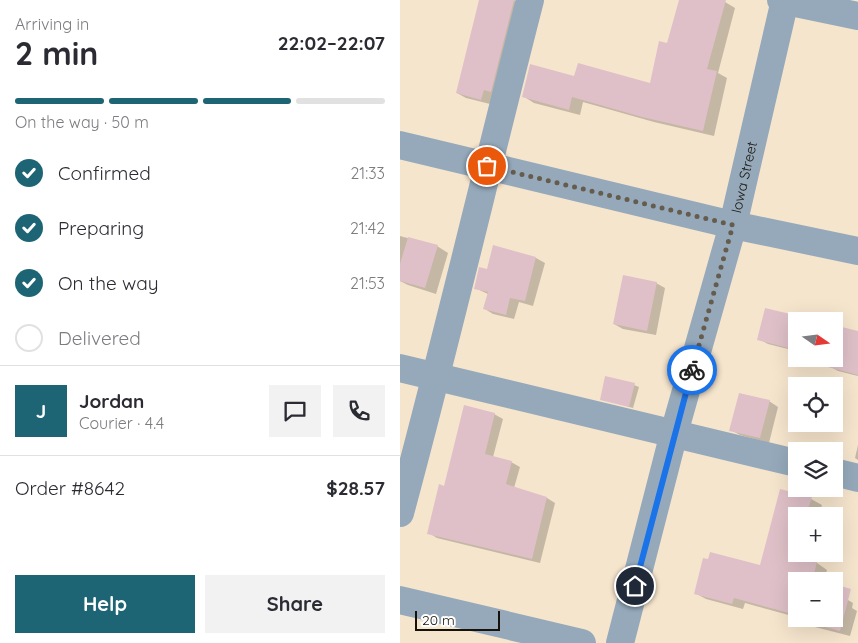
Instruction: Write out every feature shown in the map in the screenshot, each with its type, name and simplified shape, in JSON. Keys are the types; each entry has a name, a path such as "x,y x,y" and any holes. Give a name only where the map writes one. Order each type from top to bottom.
{"street":[{"path":"400,513 437,376 487,166 530,0"},
{"path":"784,0 858,16"},
{"name":"Iowa Street","path":"620,643 674,433 733,225 784,0"},
{"path":"400,145 733,225 858,251"},
{"path":"400,368 788,461"},
{"path":"843,474 858,478"},
{"path":"400,600 582,643"}],"building":[{"path":"479,0 514,0 491,92 484,90 481,100 456,93"},
{"path":"679,0 726,0 707,69 717,71 703,131 642,117 572,97 569,110 522,97 530,64 574,76 578,63 650,83 659,41 667,43"},
{"path":"408,237 438,245 425,288 400,281 400,264"},
{"path":"493,245 536,257 525,301 510,298 506,315 483,309 488,292 474,289 479,267 487,269"},
{"path":"623,275 657,282 647,331 613,324"},
{"path":"765,308 788,313 788,348 757,340"},
{"path":"843,327 858,331 858,375 832,368 843,367"},
{"path":"605,376 635,383 629,407 600,400"},
{"path":"739,393 770,400 760,438 729,431"},
{"path":"464,405 495,413 485,454 512,461 506,484 547,497 532,559 427,534 439,484 444,486"},
{"path":"780,489 788,491 788,497 812,497 809,507 788,507 788,562 817,562 814,572 788,572 788,613 734,598 732,604 694,594 703,558 708,559 710,552 760,565"},
{"path":"843,587 851,589 843,620"},
{"path":"825,627 841,627 840,631"}],"way so far":[{"path":"487,166 733,225 692,370"}],"route":[{"path":"635,586 692,370"}]}
